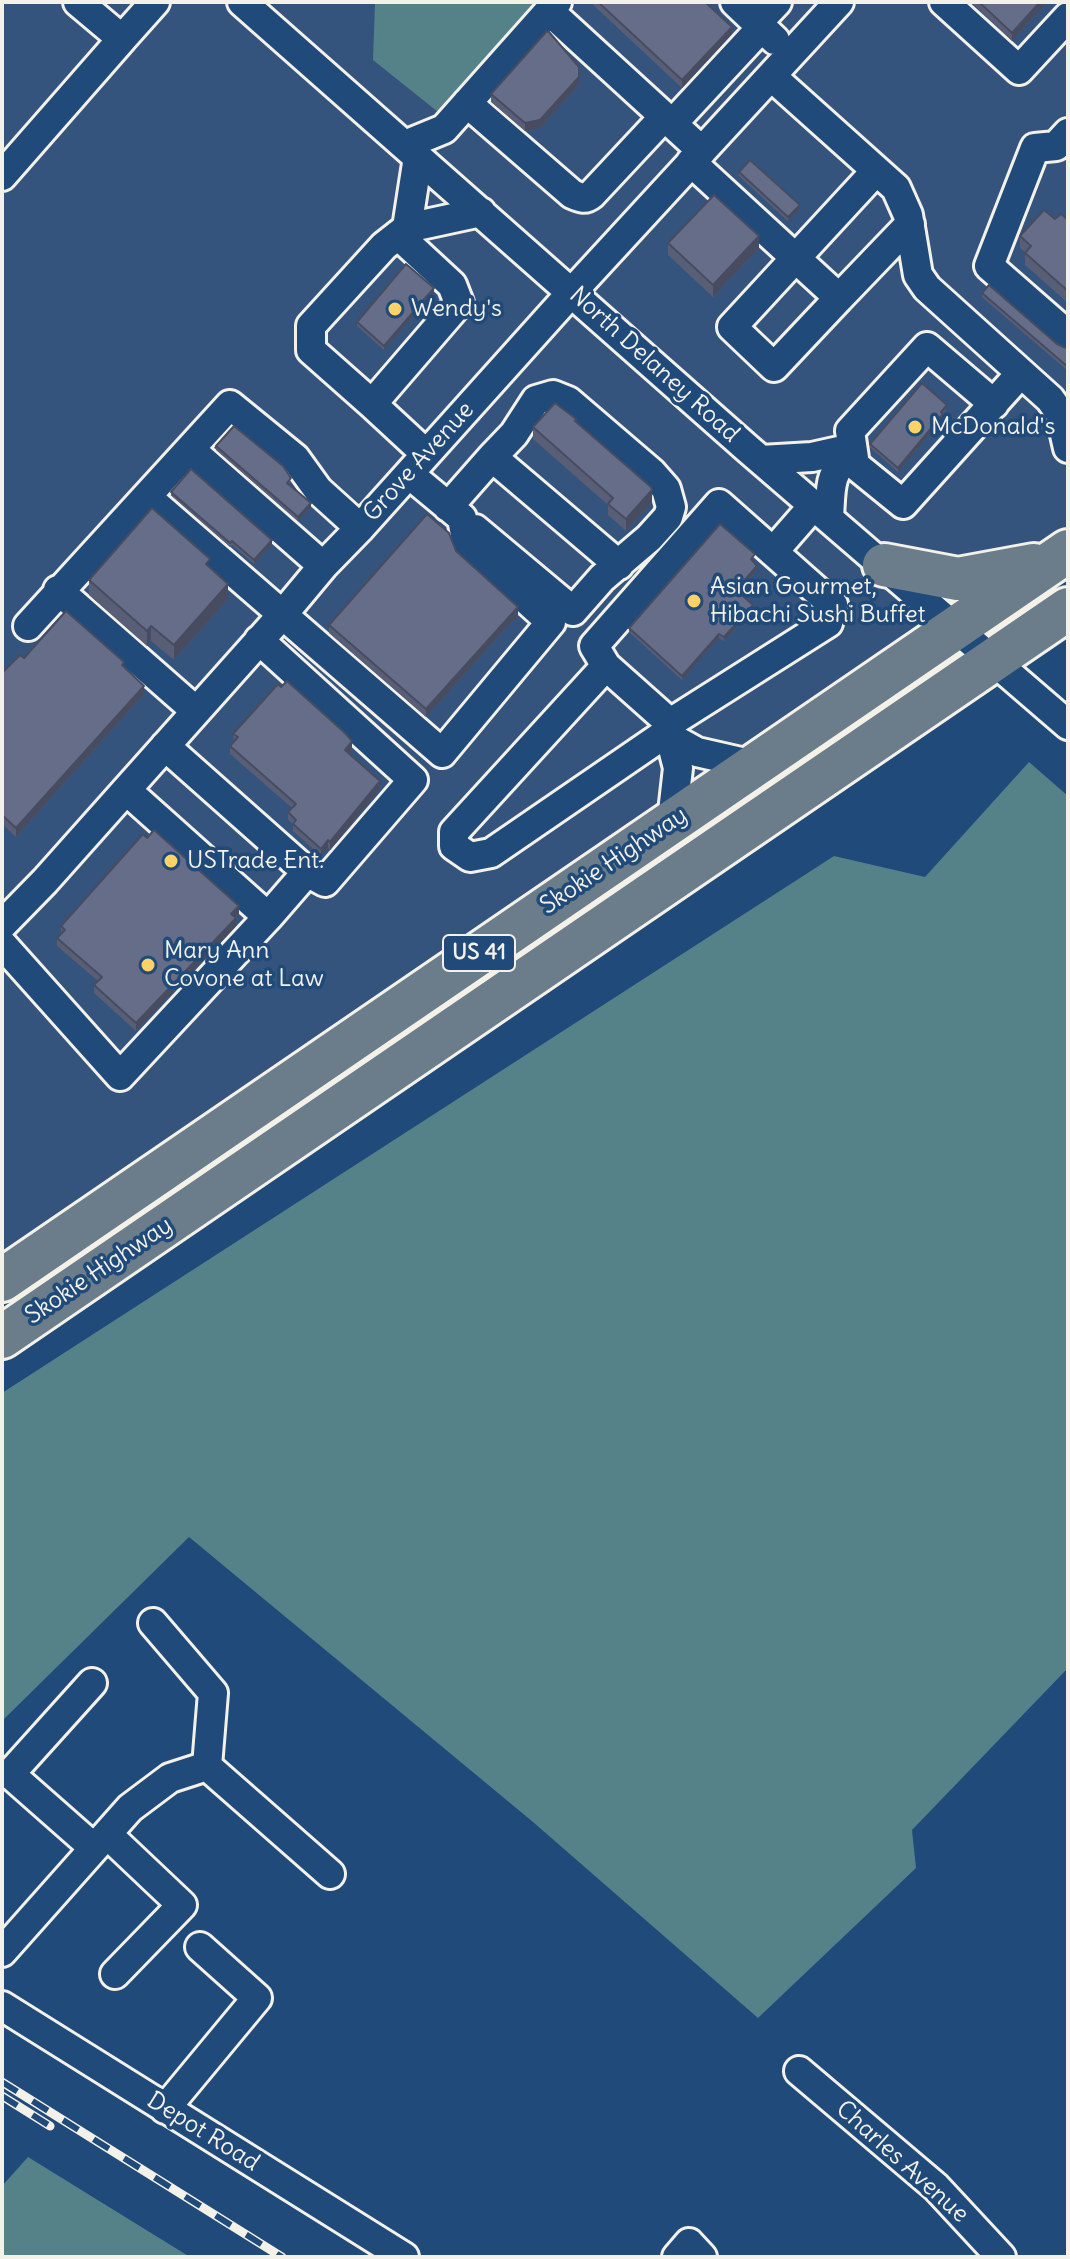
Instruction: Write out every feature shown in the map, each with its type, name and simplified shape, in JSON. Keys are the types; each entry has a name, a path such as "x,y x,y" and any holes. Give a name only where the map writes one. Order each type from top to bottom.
{"highway":[{"path":"884,565 958,579 1062,556"},
{"name":"Skokie Highway","path":"2,1280 1062,556"},
{"name":"Skokie Highway","path":"2,1337 994,659 1063,619"}],"street":[{"path":"78,2 122,39"},
{"path":"2,176 155,2"},
{"name":"North Delaney Road","path":"242,2 761,460 1066,719"},
{"path":"735,2 791,54"},
{"path":"467,103 572,194 587,198 668,120 777,2"},
{"name":"Grove Avenue","path":"8,907 126,790 323,566 839,2"},
{"path":"944,2 1019,70 1068,17"},
{"path":"372,404 459,303 452,285 402,232 411,151 444,129 553,7 668,120 697,156 796,259 839,298"},
{"path":"771,76 896,188 910,224 918,275 927,288 1050,399 1060,413 1068,445"},
{"path":"441,177 447,135 444,129"},
{"path":"1068,133 1056,146 1035,148 989,266 1068,335"},
{"path":"876,171 732,327 774,367 910,224"},
{"path":"455,513 492,457 514,434 536,400 553,395 568,401 652,473 671,500 668,517 602,578 573,611 455,513 372,404 311,350 311,326 384,246 402,232 481,212"},
{"path":"994,404 927,347 850,431 855,465 903,504 994,404 1021,373"},
{"path":"28,626 230,405 295,458 318,490 360,528"},
{"path":"191,450 323,566"},
{"path":"761,460 852,452"},
{"path":"773,552 822,511 834,473 852,452"},
{"path":"492,457 619,565"},
{"path":"147,497 442,753 551,622 467,546 455,513"},
{"path":"606,666 454,832 454,846 470,857 491,853 670,730 828,623 833,605 719,504 594,646 606,666 670,730 697,752 754,765"},
{"path":"58,590 196,711"},
{"path":"165,746 307,872 325,882 413,780 259,640"},
{"path":"670,730 678,768 672,821"},
{"path":"126,790 268,917"},
{"path":"2,944 120,1076 307,872"},
{"path":"153,1623 213,1693 207,1766"},
{"path":"92,1683 6,1778 100,1841 182,1905 115,1974"},
{"path":"2,1952 100,1841 149,1792 170,1778 207,1766"},
{"path":"207,1766 330,1874"},
{"path":"165,2109 257,1998 200,1947"},
{"name":"Depot Road","path":"2,2006 404,2257"},
{"name":"Charles Avenue","path":"799,2071 936,2187 1001,2257"},
{"path":"677,2257 689,2243 702,2257"}],"shaded area":[{"path":"2,2 1068,2 1068,551 2,1283"}],"green space":[{"path":"377,2 539,2 438,112 373,60"},
{"path":"1029,762 1068,796 1068,1668 912,1830 916,1868 758,2018 533,1822 189,1537 2,1721 2,1393 834,856 925,877"},
{"path":"28,2157 190,2257 2,2257 2,2186"}],"building":[{"path":"598,2 705,2 732,27 682,80"},
{"path":"979,2 1040,2 1012,33"},
{"path":"547,31 579,67 579,77 540,120 525,123 491,94"},
{"path":"750,160 800,205 788,217 739,172"},
{"path":"714,195 759,236 713,285 668,243"},
{"path":"1044,210 1055,219 1061,214 1068,220 1068,291 1025,253 1031,246 1020,236"},
{"name":"Wendy's","path":"406,264 434,288 384,346 357,322"},
{"path":"989,285 1057,344 1068,348 1068,367 982,293"},
{"name":"McDonald's","path":"922,383 947,405 898,468 870,444"},
{"path":"555,403 651,487 652,490 626,519 608,504 613,498 533,427"},
{"path":"234,426 283,466 291,478 287,483 311,503 298,517 216,446"},
{"path":"191,469 272,540 254,560 171,492"},
{"path":"152,508 210,559 206,564 228,584 174,645 151,626 147,631 89,580"},
{"path":"427,514 449,533 456,551 518,607 426,709 329,625"},
{"name":"Asian Gourmet, Hibachi Sushi Buffet","path":"720,524 755,554 751,559 757,566 736,590 753,605 724,637 719,634 682,676 629,628"},
{"path":"66,611 124,662 122,665 144,686 16,828 2,815 2,673 20,655 24,658"},
{"path":"287,681 345,733 352,741 345,750 380,781 321,849 293,824 296,820 288,812 296,804 230,746 238,737 233,734 278,684 281,687"},
{"path":"154,830 239,906 231,914 236,918 136,1023 94,985 102,977 57,938 65,930 61,926 143,834 147,838"}],"railway":[{"path":"2,2082 282,2257"},
{"path":"2,2096 50,2126"}],"place":[{"name":"Wendy's","path":"395,309"},
{"name":"McDonald's","path":"915,427"},
{"name":"Asian Gourmet, Hibachi Sushi Buffet","path":"694,601"},
{"name":"USTrade Ent.","path":"171,861"},
{"name":"Mary Ann Covone at Law","path":"148,965"}]}
